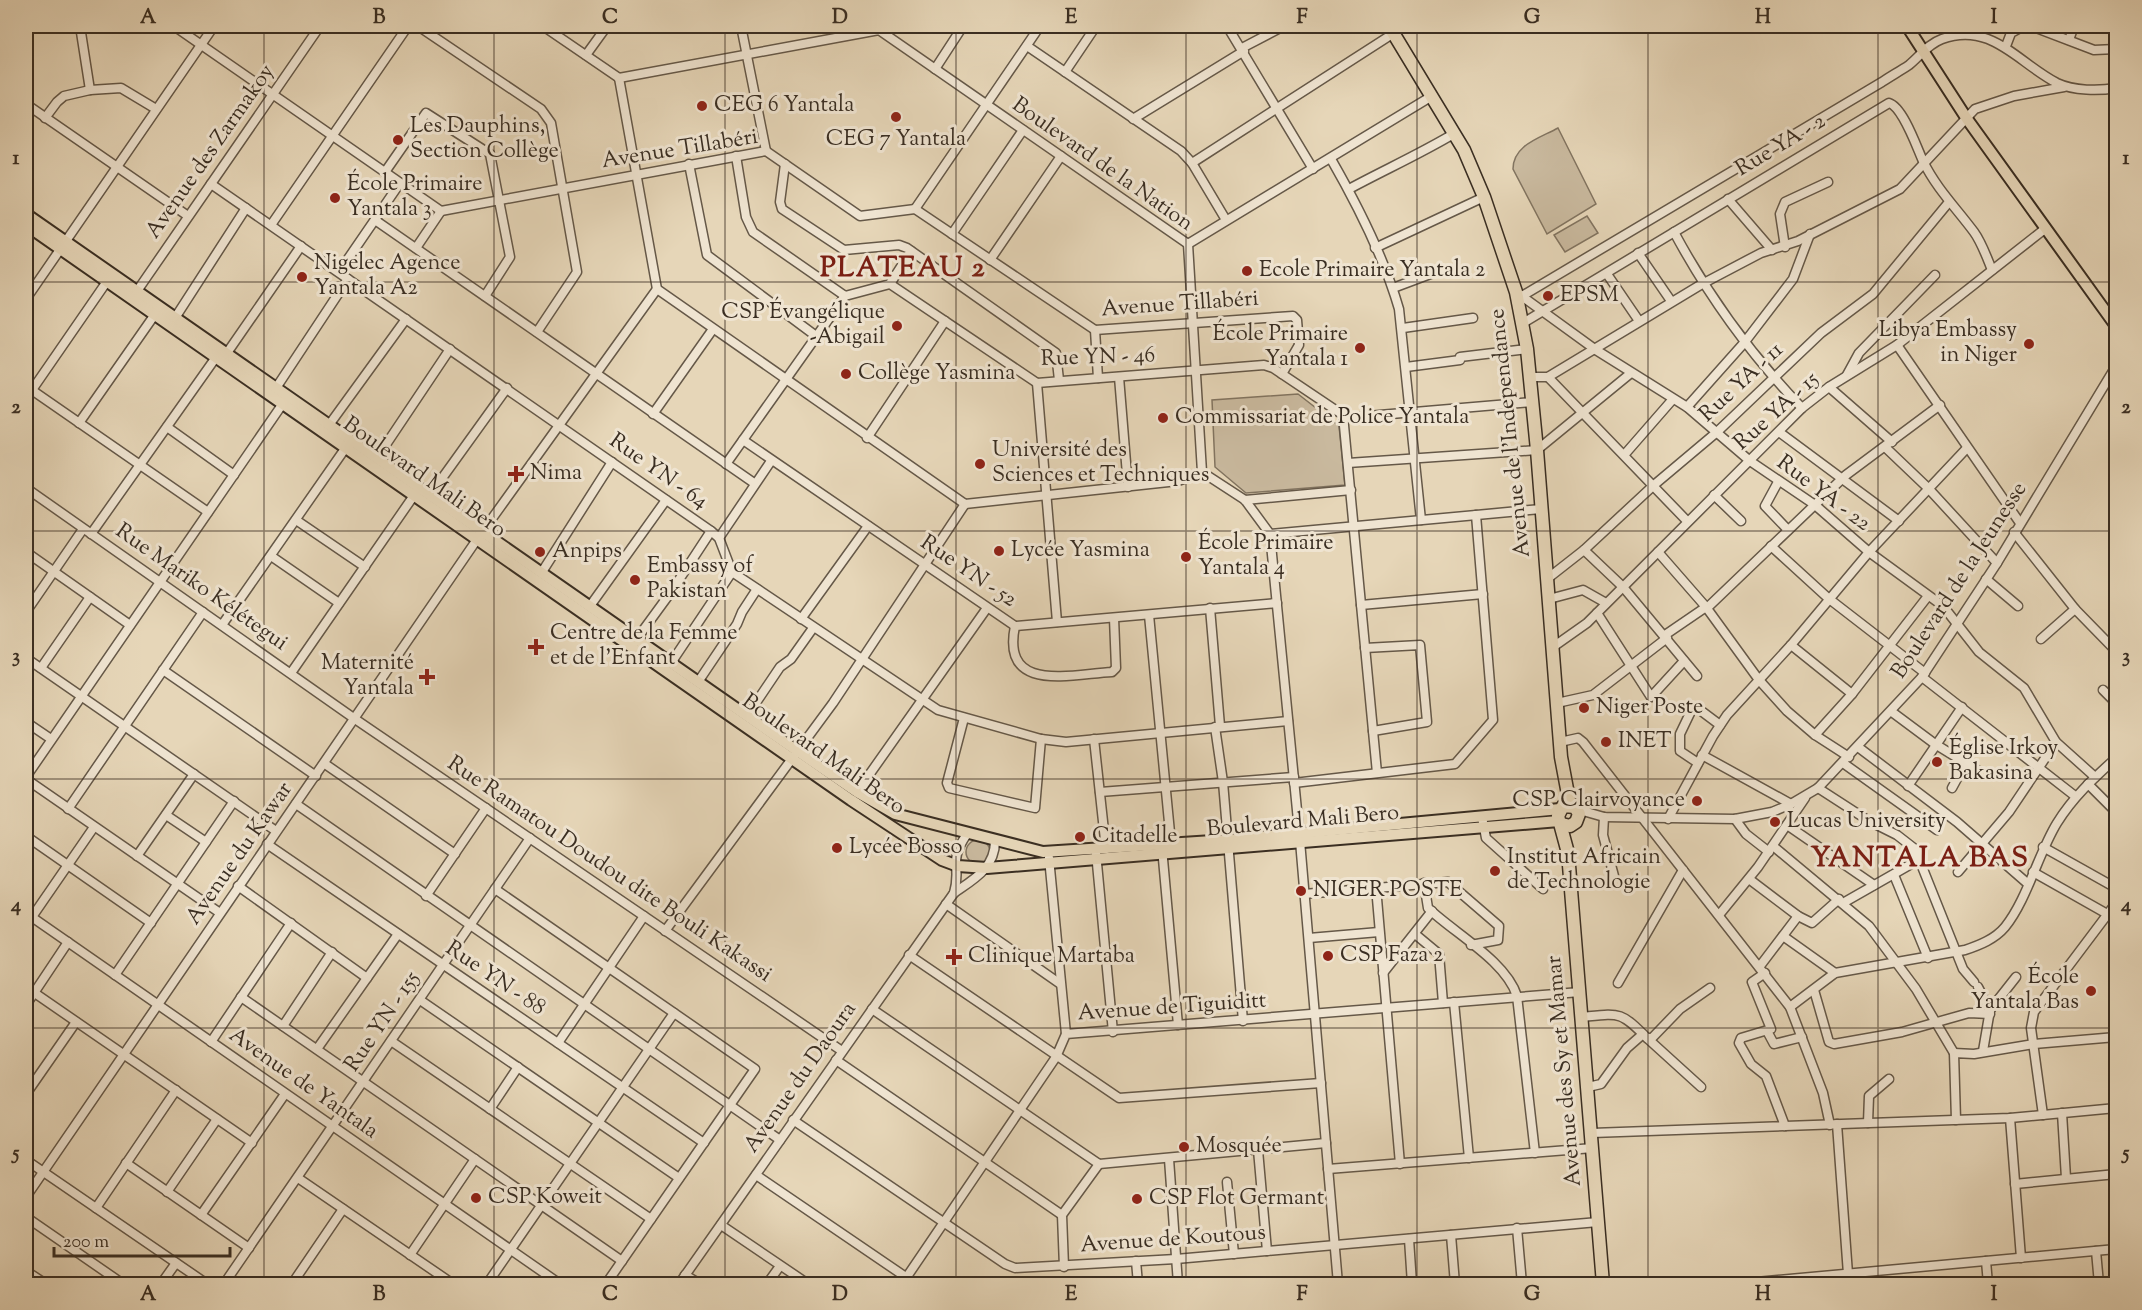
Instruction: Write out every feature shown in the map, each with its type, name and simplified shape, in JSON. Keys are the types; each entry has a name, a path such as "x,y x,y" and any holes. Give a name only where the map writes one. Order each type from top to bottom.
{"highway":[{"name":"Avenue de l'Independance","path":"1392,29 1455,133 1484,197 1519,294 1537,450 1567,815"},
{"name":"Avenue des Sy et Mamar","path":"1567,815 1568,853 1604,1284"}],"main road":[{"path":"1907,26 1967,119 2116,326"},
{"name":"Boulevard Mali Bero","path":"26,214 62,245"},
{"name":"Boulevard Mali Bero","path":"26,225 62,245 276,388 285,400 329,425 349,444 377,458 417,491 430,495 481,535 542,572 590,606 634,642 671,663 747,716 794,754 895,814 1049,858"},
{"name":"Boulevard Mali Bero","path":"158,311 175,318 285,400 794,754 931,854 954,865 987,868 1049,858 1165,847 1229,844 1567,815"}],"street":[{"path":"80,26 90,90"},
{"path":"174,26 441,211 416,248"},
{"path":"26,299 214,26"},
{"name":"Avenue des Zarmakoy","path":"135,295 320,26"},
{"path":"270,225 408,26"},
{"path":"418,26 548,115 577,272 537,332"},
{"path":"543,26 620,78 635,174 657,289 867,438 965,504 1178,482 1202,471 1245,500 1270,534 1300,837 1338,1284"},
{"path":"586,55 607,26"},
{"path":"741,26 766,151"},
{"path":"935,69 963,26"},
{"path":"915,208 1040,26"},
{"path":"1065,72 1096,26"},
{"path":"1227,26 1313,168"},
{"path":"1133,119 1243,49 1284,26"},
{"path":"2006,46 2011,33 2024,26"},
{"path":"2031,26 2094,50 2116,50"},
{"path":"2069,40 2074,26"},
{"name":"Boulevard de la Nation","path":"620,78 880,28 935,69 1188,244 1202,471"},
{"path":"1192,163 1276,109 1392,29"},
{"path":"1519,294 1882,82 1943,39 1974,35 1987,37 2006,46 2058,83 2091,90 2116,88"},
{"path":"1027,46 1181,151 1192,163 1226,220"},
{"path":"1530,377 1548,377 1702,284 1772,250 1785,247 1900,189 1925,165 1975,109 2014,96 2067,86"},
{"path":"45,118 60,99 90,90 121,88 156,109"},
{"path":"1188,244 1432,96"},
{"name":"Rue YA - 2","path":"1523,323 1545,312 1638,253 1889,103 1893,105 1908,128 1925,165 1949,202 1976,234 1992,270"},
{"path":"26,104 188,216"},
{"path":"385,172 423,115 430,114 490,154 510,257 485,296"},
{"path":"952,234 1023,130"},
{"path":"1349,189 1393,165 1408,160 1455,133"},
{"name":"Avenue Tillabéri","path":"441,211 766,151 860,216 915,208 1095,330 1290,316 1297,320 1300,341 1282,374"},
{"path":"736,156 748,225 845,296"},
{"path":"990,260 1061,156"},
{"path":"1331,159 1349,189 1376,248 1393,288 1403,328 1421,520"},
{"path":"689,164 707,255 816,336"},
{"path":"785,164 780,202 782,209 844,250 899,245 911,251 1056,353 1059,380"},
{"path":"1785,247 1780,214 1785,202 1828,182"},
{"name":"Rue YN - 64","path":"211,183 711,531 719,538 732,572"},
{"path":"339,272 400,183"},
{"path":"1376,248 1484,197"},
{"path":"1728,199 1772,250"},
{"name":"Rue YA - 11","path":"1547,579 1584,550 1654,485 1775,380 1821,333 1873,294 1949,202"},
{"path":"175,318 246,208"},
{"path":"375,220 754,483"},
{"name":"Rue YA - 15","path":"1552,647 1579,630 1597,613 1802,408 1829,387 1897,345 2046,228"},
{"path":"1674,232 1702,284 1744,343 1802,408"},
{"path":"1687,407 1744,343 1793,279 1810,234"},
{"path":"26,612 53,572 140,465 301,246"},
{"path":"726,464 845,296 890,284 911,251"},
{"path":"1638,253 1671,301"},
{"path":"1393,288 1441,270"},
{"path":"1607,274 1639,321"},
{"path":"1846,377 1859,353 1935,275"},
{"path":"110,278 29,388 208,512"},
{"path":"276,388 348,279"},
{"name":"Rue YN - 46","path":"890,284 1037,383 1264,365 1282,374 1343,417"},
{"name":"Avenue du Kawar","path":"26,1197 481,535 657,289"},
{"name":"Rue YA - 22","path":"1519,294 1596,350 1687,407 1750,461 1815,505 1869,552 1943,606 1984,657 2024,688 2056,742 2095,777"},
{"path":"79,423 158,311"},
{"path":"1403,328 1473,318"},
{"path":"329,425 406,319"},
{"path":"867,438 945,321"},
{"path":"653,414 713,329"},
{"path":"1095,330 1098,378"},
{"path":"1897,345 2020,523"},
{"path":"377,458 450,349"},
{"path":"1406,367 1527,349"},
{"name":"Boulevard de la Jeunesse","path":"1567,815 1735,819 1772,812 1818,788 1892,712 1924,675 2103,392 2116,366"},
{"path":"1348,463 1537,450 1584,414 1631,373"},
{"path":"1119,377 1128,487"},
{"path":"1548,377 1625,454 1687,521"},
{"path":"2103,392 2116,378"},
{"path":"1037,383 1057,622"},
{"path":"1829,387 1888,445 1996,563"},
{"path":"430,495 507,388"},
{"path":"1625,454 1673,399"},
{"path":"220,913 26,778 285,400"},
{"path":"1377,773 1343,417 1532,402"},
{"path":"1557,703 1591,697 1632,666 1666,636 1706,608 1844,477 1940,405"},
{"path":"166,427 234,475"},
{"path":"1779,432 1844,477 1899,521"},
{"name":"Rue YN - 52","path":"743,440 1015,626 1277,603"},
{"path":"222,625 349,444"},
{"path":"1668,819 1720,725 1869,552 1967,448"},
{"path":"719,538 771,460"},
{"path":"542,572 612,462"},
{"path":"1778,482 1765,506 1788,530"},
{"name":"Rue Mariko Kélétegui","path":"26,488 355,719"},
{"path":"1245,500 1351,489"},
{"path":"291,673 417,491"},
{"path":"1714,495 1741,521"},
{"path":"590,606 666,501"},
{"path":"665,931 862,661 965,504"},
{"path":"1270,534 1542,509"},
{"path":"1100,792 1223,782 1294,780 1455,764 1493,720 1476,515"},
{"path":"296,520 365,567"},
{"path":"801,619 868,526"},
{"path":"634,642 671,592 711,531"},
{"path":"2014,532 2075,609 2116,651"},
{"path":"1771,546 1828,598 2075,796"},
{"path":"1584,550 1623,587 1697,676"},
{"path":"26,552 130,625"},
{"path":"1658,552 1706,608 1759,680 1787,711 1937,830"},
{"path":"271,556 339,603"},
{"path":"671,663 732,572 862,661 945,713 1041,739 1066,742 1288,721"},
{"path":"1986,579 2018,606"},
{"path":"698,682 737,624 757,589"},
{"path":"1549,599 1583,590 1606,603"},
{"path":"1362,605 1483,594"},
{"path":"1815,735 1852,694 1928,596"},
{"path":"41,668 90,597"},
{"path":"857,792 987,608"},
{"path":"1210,608 1242,1021"},
{"path":"2041,639 2075,609"},
{"path":"68,808 204,612"},
{"path":"1597,613 1651,698 1684,661"},
{"path":"1149,615 1166,787 1165,847 1178,1025"},
{"path":"1015,626 1013,648 1016,660 1028,671 1046,677 1112,672 1116,668 1114,618"},
{"path":"747,716 780,667 791,659 813,628"},
{"path":"1365,648 1420,645 1426,687 1427,722 1373,731"},
{"path":"1791,645 1852,694"},
{"path":"26,658 276,831"},
{"path":"163,670 316,776"},
{"path":"2103,690 2116,703"},
{"path":"1908,786 1962,707"},
{"path":"1720,725 1700,710 1692,709 1678,743 1680,751 1791,804"},
{"path":"1892,712 1935,744 1977,770"},
{"path":"964,718 947,783 949,788 1035,808 1041,739"},
{"name":"Rue Ramatou Doudou dite Bouli Kakassi","path":"355,719 842,1052"},
{"path":"26,722 51,739"},
{"path":"1094,739 1100,792 1100,853 1113,1032"},
{"path":"1560,742 1581,740 1790,1007 1833,1124 1848,1274"},
{"path":"1958,872 2009,812 2056,742"},
{"path":"1858,747 1983,843 2027,883"},
{"path":"1790,1007 1835,973 1956,952 1980,945 1997,935 2013,913 2043,847 2075,796 2116,758"},
{"path":"325,764 455,854"},
{"path":"1952,788 1965,764"},
{"path":"137,856 194,774"},
{"path":"2088,784 2116,812"},
{"path":"1818,788 1869,821 1911,844 1920,859 1963,969 1976,984 1990,1012"},
{"path":"1719,915 1771,849 1807,795"},
{"path":"115,975 234,801"},
{"path":"296,804 469,927 780,1140"},
{"path":"426,896 486,808"},
{"path":"166,815 206,842"},
{"path":"1601,816 1603,835 1614,876"},
{"path":"1735,819 1746,834 1771,849 1841,901 1869,926 1897,963 1916,989 1954,1053 1956,1120"},
{"path":"1483,822 1486,838 1542,890"},
{"path":"1787,825 1874,885"},
{"path":"29,915 94,827"},
{"path":"954,893 957,877 954,865 957,850 967,834"},
{"path":"26,836 151,922"},
{"name":"Rue YN - 155","path":"224,1284 530,838"},
{"path":"987,868 994,857 995,841"},
{"name":"Rue YN - 88","path":"267,844 704,1143"},
{"path":"2043,847 2116,888"},
{"path":"1049,858 1065,1034"},
{"path":"1749,879 1798,916 1806,921 1816,922 1841,901 1894,875 1920,859"},
{"name":"Avenue du Daoura","path":"679,1284 954,893 987,868"},
{"path":"1618,983 1683,870"},
{"path":"2032,872 2109,915"},
{"path":"1894,875 1928,958"},
{"path":"1304,894 1449,882 1499,926 1498,940 1472,945"},
{"path":"1424,883 1427,907 1509,978 1517,996 1535,1153"},
{"path":"238,886 367,978"},
{"path":"1376,887 1400,1164"},
{"path":"495,889 755,1069 606,1284"},
{"path":"2043,1115 2032,1018 2037,1006 2116,903"},
{"path":"946,904 1059,982"},
{"path":"1383,973 1432,911"},
{"name":"Avenue de Yantala","path":"29,915 560,1284"},
{"path":"558,1043 644,916"},
{"path":"1785,1126 1766,1076 1751,1064 1739,1043 1741,1038 1767,1032 1772,1027 1752,982 1763,970 1798,916"},
{"path":"211,1041 291,923"},
{"path":"1309,938 1379,932"},
{"path":"317,1049 398,933"},
{"path":"1415,934 1439,954 1443,1003"},
{"path":"1783,936 1835,973"},
{"path":"26,1005 68,942"},
{"path":"283,1026 332,952"},
{"path":"909,956 1114,1096 1124,1098 1321,1083"},
{"path":"1983,1051 1990,1012 2016,977"},
{"path":"26,987 252,1143"},
{"path":"1588,1087 1601,1084 1631,1043 1645,1036 1657,1034 1680,1009 1710,988"},
{"path":"1814,990 1823,1026 1831,1043 1863,1041 1935,1024 1969,1013 1990,1012"},
{"name":"Avenue de Tiguiditt","path":"904,1281 1056,1057 1065,1034 1113,1032 1580,992"},
{"path":"241,997 622,1261"},
{"path":"420,1000 679,1178"},
{"path":"1454,1002 1469,1158"},
{"path":"872,1009 1099,1164 1326,1143"},
{"path":"488,1284 674,1013"},
{"path":"1582,1017 1615,1014 1630,1020 1701,1087"},
{"path":"26,1094 76,1022"},
{"path":"1767,1032 1774,1044 1802,1036"},
{"path":"1954,1053 1974,1054 2034,1044 2116,1037"},
{"path":"391,1041 651,1219"},
{"path":"836,1060 1062,1215"},
{"path":"490,1109 518,1067"},
{"path":"1868,1123 1869,1096 1889,1079"},
{"path":"96,1208 176,1090"},
{"path":"201,1215 285,1094"},
{"path":"1592,1133 2010,1118 2116,1108"},
{"path":"2062,1113 2066,1178"},
{"path":"2010,1118 2021,1258"},
{"path":"167,1192 217,1119"},
{"name":"Avenue de Koutous","path":"793,1120 1010,1266 1064,1267 1136,1262 1598,1222"},
{"path":"1328,1170 1593,1148"},
{"path":"1258,1150 1267,1251"},
{"path":"411,1255 475,1159"},
{"path":"1169,1159 1178,1284"},
{"path":"26,1160 207,1284"},
{"path":"126,1163 249,1248"},
{"path":"1064,1267 1062,1215 1099,1164"},
{"path":"2015,1184 2116,1174"},
{"path":"756,1175 904,1281 916,1284"},
{"path":"298,1178 453,1284"},
{"path":"1227,1182 1234,1254"},
{"path":"292,1284 343,1209"},
{"path":"26,1217 123,1284"},
{"path":"721,1225 808,1284"},
{"path":"1517,1228 1522,1284"},
{"path":"1451,1235 1455,1284"},
{"path":"1409,1239 1412,1284"},
{"path":"1735,1284 1837,1280 1848,1274 2116,1249"},
{"path":"2096,1251 2099,1284"},
{"path":"1986,1261 1988,1284"},
{"path":"1136,1262 1138,1284"},
{"path":"161,1284 176,1263"},
{"path":"767,1284 780,1266"},
{"path":"26,1271 46,1284"},
{"path":"686,1275 700,1284"}],"shaded area":[{"path":"1558,128 1596,204 1547,234 1513,169 1514,161 1522,148"},
{"path":"1587,216 1598,233 1565,252 1554,235"},
{"path":"1298,394 1339,426 1345,485 1246,493 1215,467 1212,400"},
{"path":"978,840 987,843 990,852 987,861 978,864 969,861 966,852 969,843"}],"place":[{"name":"CEG 6 Yantala","path":"702,106"},
{"name":"CEG 7 Yantala","path":"896,117"},
{"name":"Les Dauphins, Section Collège","path":"398,140"},
{"name":"École Primaire Yantala 3","path":"335,198"},
{"name":"Ecole Primaire Yantala 2","path":"1247,271"},
{"name":"Nigelec Agence Yantala A2","path":"302,277"},
{"name":"EPSM","path":"1548,296"},
{"name":"CSP Évangélique -Abigail","path":"897,326"},
{"name":"Libya Embassy in Niger","path":"2029,344"},
{"name":"École Primaire Yantala 1","path":"1360,348"},
{"name":"Collège Yasmina","path":"846,374"},
{"name":"Commissariat de Police Yantala","path":"1163,418"},
{"name":"Université des Sciences et Techniques","path":"980,464"},
{"name":"Nima","path":"516,474"},
{"name":"Lycée Yasmina","path":"999,551"},
{"name":"Anpips","path":"540,552"},
{"name":"École Primaire Yantala 4","path":"1186,557"},
{"name":"Embassy of Pakistan","path":"635,580"},
{"name":"Centre de la Femme et de l'Enfant","path":"536,647"},
{"name":"Maternité Yantala","path":"427,677"},
{"name":"Niger Poste","path":"1584,708"},
{"name":"INET","path":"1606,742"},
{"name":"Église Irkoy Bakasina","path":"1937,762"},
{"name":"CSP Clairvoyance","path":"1697,801"},
{"name":"Lucas University","path":"1775,822"},
{"name":"Citadelle","path":"1080,837"},
{"name":"Lycée Bosso","path":"837,848"},
{"name":"Institut Africain de Technologie","path":"1495,871"},
{"name":"NIGER POSTE","path":"1301,891"},
{"name":"CSP Faza 2","path":"1328,956"},
{"name":"Clinique Martaba","path":"954,957"},
{"name":"École Yantala Bas","path":"2091,991"},
{"name":"Mosquée","path":"1184,1147"},
{"name":"CSP Koweit","path":"476,1198"},
{"name":"CSP Flot Germant","path":"1137,1199"}],"district":[{"name":"PLATEAU 2","path":"903,269"},
{"name":"YANTALA BAS","path":"1920,859"}]}
